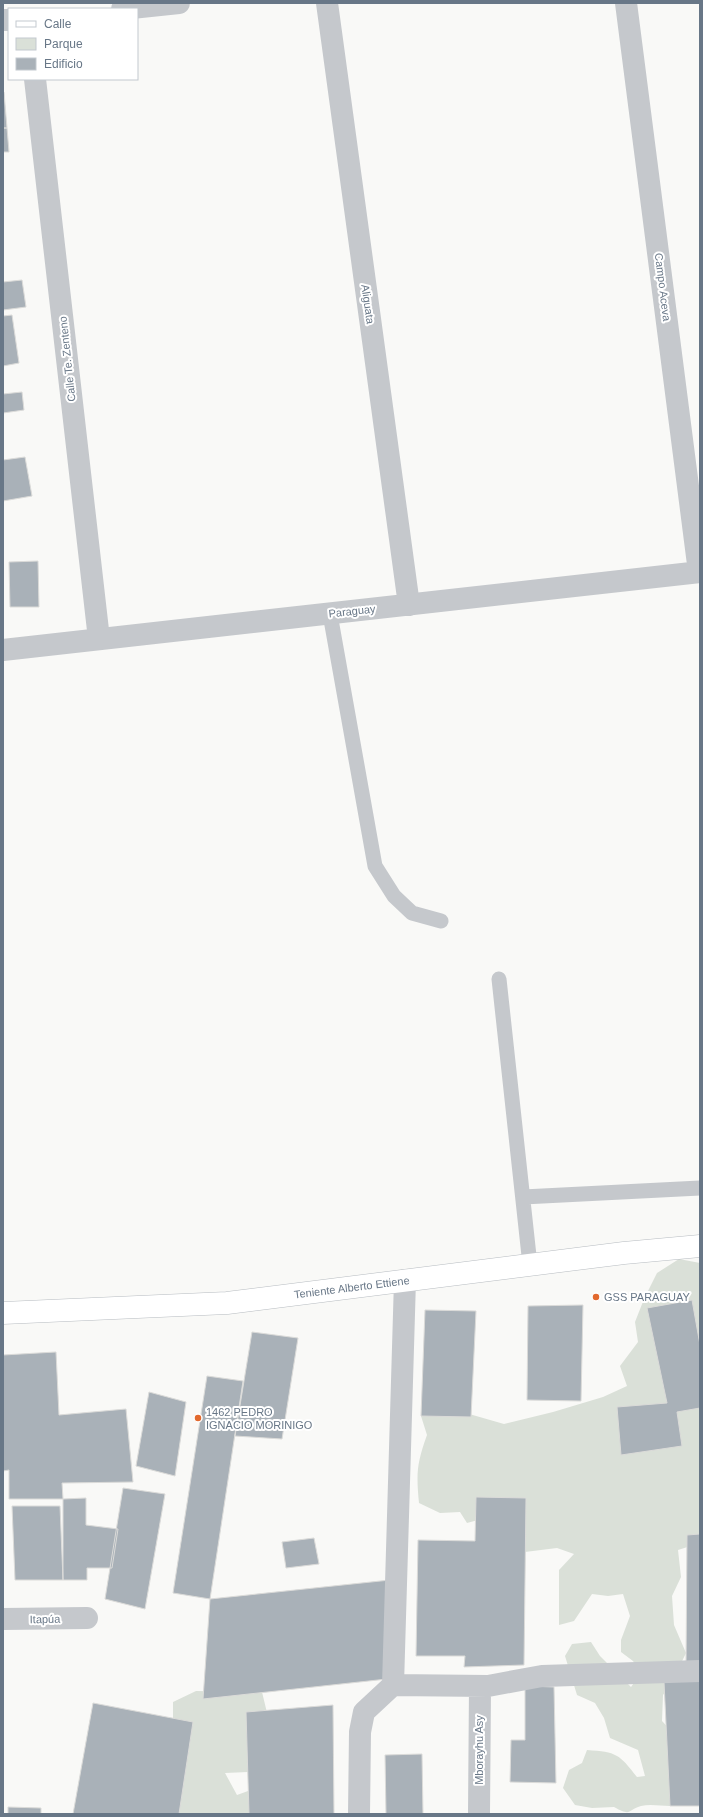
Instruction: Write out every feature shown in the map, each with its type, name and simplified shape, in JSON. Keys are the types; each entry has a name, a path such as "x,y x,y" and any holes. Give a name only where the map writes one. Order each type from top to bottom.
{"main road":[{"name":"Teniente Alberto Ettiene","path":"3,1312 227,1303 624,1253 700,1246"}],"street":[{"path":"131,8 178,3"},
{"name":"Aliguata","path":"327,3 409,605"},
{"name":"Campo Aceva","path":"626,3 700,572"},
{"name":"Calle Te. Zenteno","path":"35,80 99,639"},
{"name":"Paraguay","path":"3,650 700,572"},
{"path":"393,1685 405,1280"},
{"name":"Itapúa","path":"3,1620 87,1618"},
{"path":"359,1814 360,1732 364,1712 393,1685 480,1686 542,1676 700,1671"},
{"name":"Mborayhu Asy","path":"479,1814 480,1686"}],"lane":[{"path":"330,614 375,866 394,896 412,913 441,921"},
{"path":"499,979 530,1265"},
{"path":"523,1197 700,1188"}],"green space":[{"path":"679,1259 700,1263 700,1543 678,1550 681,1577 672,1596 674,1625 686,1653 671,1684 663,1695 662,1721 678,1738 670,1806 644,1805 629,1812 624,1812 614,1807 592,1808 575,1805 563,1788 569,1770 582,1763 587,1750 611,1753 626,1763 637,1777 645,1776 638,1750 610,1738 604,1718 595,1703 577,1695 565,1656 572,1644 591,1642 600,1656 631,1687 641,1673 633,1661 621,1652 621,1640 630,1616 623,1594 608,1596 592,1594 574,1621 559,1625 559,1570 574,1554 557,1548 525,1552 489,1517 467,1523 460,1512 440,1513 419,1503 418,1468 427,1435 421,1416 438,1405 504,1424 553,1412 603,1397 627,1386 620,1366 638,1342 635,1322 644,1299 657,1273"},
{"path":"196,1691 262,1692 269,1721 259,1759 248,1772 225,1773 237,1795 248,1791 269,1806 274,1814 165,1814 173,1702"}],"building":[{"path":"4,92 7,128 3,128"},
{"path":"3,128 7,128 9,152 3,152"},
{"path":"22,280 26,307 3,310 3,282"},
{"path":"12,315 19,363 3,366 3,316"},
{"path":"22,392 24,410 3,413 3,394"},
{"path":"25,457 32,496 3,501 3,460"},
{"path":"38,561 39,607 10,607 9,562"},
{"path":"692,1300 700,1345 700,1408 677,1412 682,1446 621,1455 617,1407 667,1403 647,1308"},
{"path":"583,1305 581,1401 527,1400 528,1306"},
{"path":"425,1310 476,1311 471,1417 421,1416"},
{"path":"252,1332 298,1338 282,1439 235,1436"},
{"path":"56,1352 59,1415 126,1409 133,1482 62,1483 63,1499 9,1499 9,1470 3,1471 3,1355"},
{"path":"207,1376 243,1381 210,1599 173,1593"},
{"path":"149,1392 186,1402 175,1476 136,1466"},
{"path":"123,1488 165,1494 145,1609 105,1599"},
{"path":"476,1497 526,1498 524,1665 464,1667 465,1656 416,1656 418,1540 475,1541"},
{"path":"86,1498 86,1525 118,1529 112,1568 87,1568 87,1580 63,1580 63,1499"},
{"path":"12,1506 60,1506 63,1580 15,1580"},
{"path":"700,1534 700,1666 686,1666 687,1535"},
{"path":"314,1538 319,1564 286,1568 282,1542"},
{"path":"390,1580 387,1679 203,1699 210,1599"},
{"path":"700,1680 700,1806 670,1806 664,1682"},
{"path":"525,1686 554,1687 556,1783 510,1782 511,1740 525,1740"},
{"path":"93,1703 193,1722 179,1814 73,1814"},
{"path":"333,1705 334,1814 249,1814 246,1712"},
{"path":"422,1754 423,1814 386,1814 385,1755"},
{"path":"8,1807 41,1808 41,1814 8,1814"}],"place":[{"name":"GSS PARAGUAY","path":"596,1297"},
{"name":"1462 PEDRO IGNACIO MORINIGO","path":"198,1418"}]}
